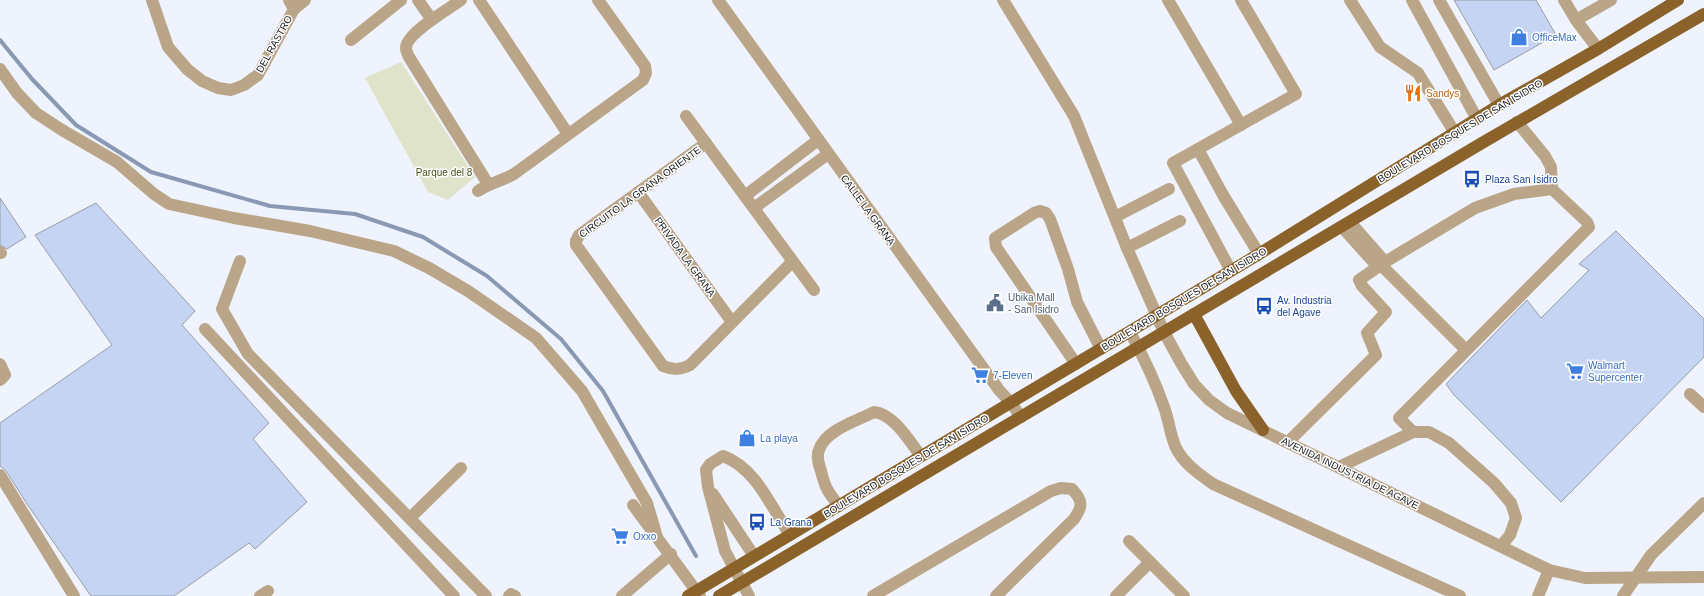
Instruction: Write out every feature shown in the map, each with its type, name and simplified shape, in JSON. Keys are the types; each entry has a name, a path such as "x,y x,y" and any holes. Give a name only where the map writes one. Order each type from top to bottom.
{"main road":[{"name":"BOULEVARD BOSQUES DE SAN ISIDRO","path":"695,594 734,568 1259,254 1499,105 1598,49 1678,0"},
{"name":"BOULEVARD BOSQUES DE SAN ISIDRO","path":"719,596 1139,348 1517,122 1704,14"},
{"path":"1598,49 1608,69"},
{"path":"1194,314 1236,391 1263,430"}],"street":[{"name":"DEL RASTRO","path":"152,0 168,47 187,69 202,80 218,88 231,90 244,85 258,75 291,3"},
{"path":"291,3 305,0"},
{"path":"351,40 401,0"},
{"path":"418,0 432,20"},
{"path":"461,0 422,26 408,41 406,48 409,57 483,187 514,174 643,80 646,73 645,66 598,0"},
{"path":"478,0 568,134"},
{"name":"CALLE LA GRANA","path":"718,0 999,390 1021,417"},
{"name":"AVENIDA INDUSTRIA DE AGAVE","path":"1003,0 1074,116 1127,248 1164,332 1194,384 1209,400 1227,413 1549,570 1585,578 1634,579 1704,577"},
{"path":"1168,0 1240,125"},
{"path":"1231,271 1173,163 1296,94 1241,0"},
{"path":"1350,0 1380,47 1418,73 1455,133"},
{"path":"1412,0 1477,119"},
{"path":"1439,0 1499,105"},
{"path":"1564,0 1576,20 1598,49"},
{"path":"1576,20 1611,0"},
{"path":"0,69 17,93 36,113 117,162 154,194 169,204 234,218 310,231 394,251 429,268 468,291 536,338 582,391 647,503 657,537"},
{"path":"686,116 814,290"},
{"path":"1413,432 1399,418 1570,248 1589,227 1587,222 1552,189 1551,167 1545,156 1517,122"},
{"path":"745,196 818,140"},
{"name":"CIRCUITO LA GRANA ORIENTE","path":"706,143 579,235 576,245 663,366 671,369 679,369 690,365 732,322"},
{"path":"1198,149 1222,195 1259,254"},
{"path":"754,208 828,154"},
{"path":"1115,216 1169,188"},
{"path":"1288,442 1376,355 1367,333 1386,312 1362,286 1360,280 1475,208 1514,194 1552,189"},
{"name":"PRIVADA LA GRANA","path":"638,192 732,322"},
{"path":"1076,364 996,247 995,238 1034,213 1040,211 1046,214 1050,219 1068,269 1077,302 1100,349"},
{"path":"1127,248 1180,221"},
{"path":"1346,225 1382,265 1466,350"},
{"path":"240,261 222,309 248,354 486,596"},
{"path":"732,322 792,262"},
{"path":"205,329 454,596"},
{"path":"1130,332 1139,348 1165,408 1176,448 1187,463 1199,474 1213,484 1460,596"},
{"path":"0,364 5,375 0,380"},
{"path":"1690,394 1704,407"},
{"path":"839,506 825,489 818,462 818,451 823,441 836,431 874,412 880,413 892,421 921,456"},
{"path":"1339,467 1413,432 1429,432 1449,443 1494,484 1511,503 1516,518 1510,535 1501,546"},
{"path":"749,596 725,551 708,487 706,470 710,464 723,456 735,461 754,479 790,535"},
{"path":"410,518 461,468"},
{"path":"0,476 74,596"},
{"path":"708,487 754,556"},
{"path":"873,596 1051,491 1061,488 1072,490 1080,498 1081,509 1074,519 996,596"},
{"path":"1623,596 1651,556 1704,503"},
{"path":"633,505 671,554 695,594"},
{"path":"1129,541 1184,596"},
{"path":"622,596 671,554"},
{"path":"1116,596 1150,562"},
{"path":"1538,596 1549,570"},
{"path":"509,596 511,594 515,596"}],"green space":[{"name":"Parque del 8","path":"401,62 475,177 448,200 428,192 365,78"}],"building":[{"path":"1454,0 1536,0 1556,35 1494,70"},
{"path":"0,198 26,237 7,249 0,245"},
{"path":"96,203 195,311 182,325 269,423 253,439 307,502 255,549 249,543 174,596 91,596 6,471 0,466 0,423 112,345 35,235"},
{"name":"Walmart Supercenter","path":"1616,231 1704,319 1704,357 1561,502 1454,395 1446,384 1527,300 1541,318 1589,270 1579,264"}],"waterway":[{"path":"0,40 32,79 76,125 151,172 270,206 355,214 423,237 487,276 561,339 603,391 696,556"}],"place":[{"name":"OfficeMax","path":"1519,37"},
{"name":"Sandys","path":"1413,93"},
{"name":"Plaza San Isidro","path":"1472,179"},
{"name":"Ubika Mall - San Isidro","path":"995,303"},
{"name":"Av. Industria del Agave","path":"1264,306"},
{"name":"Walmart Supercenter","path":"1575,371"},
{"name":"7-Eleven","path":"980,375"},
{"name":"La playa","path":"747,438"},
{"name":"La Grana","path":"757,522"},
{"name":"Oxxo","path":"620,536"}]}
